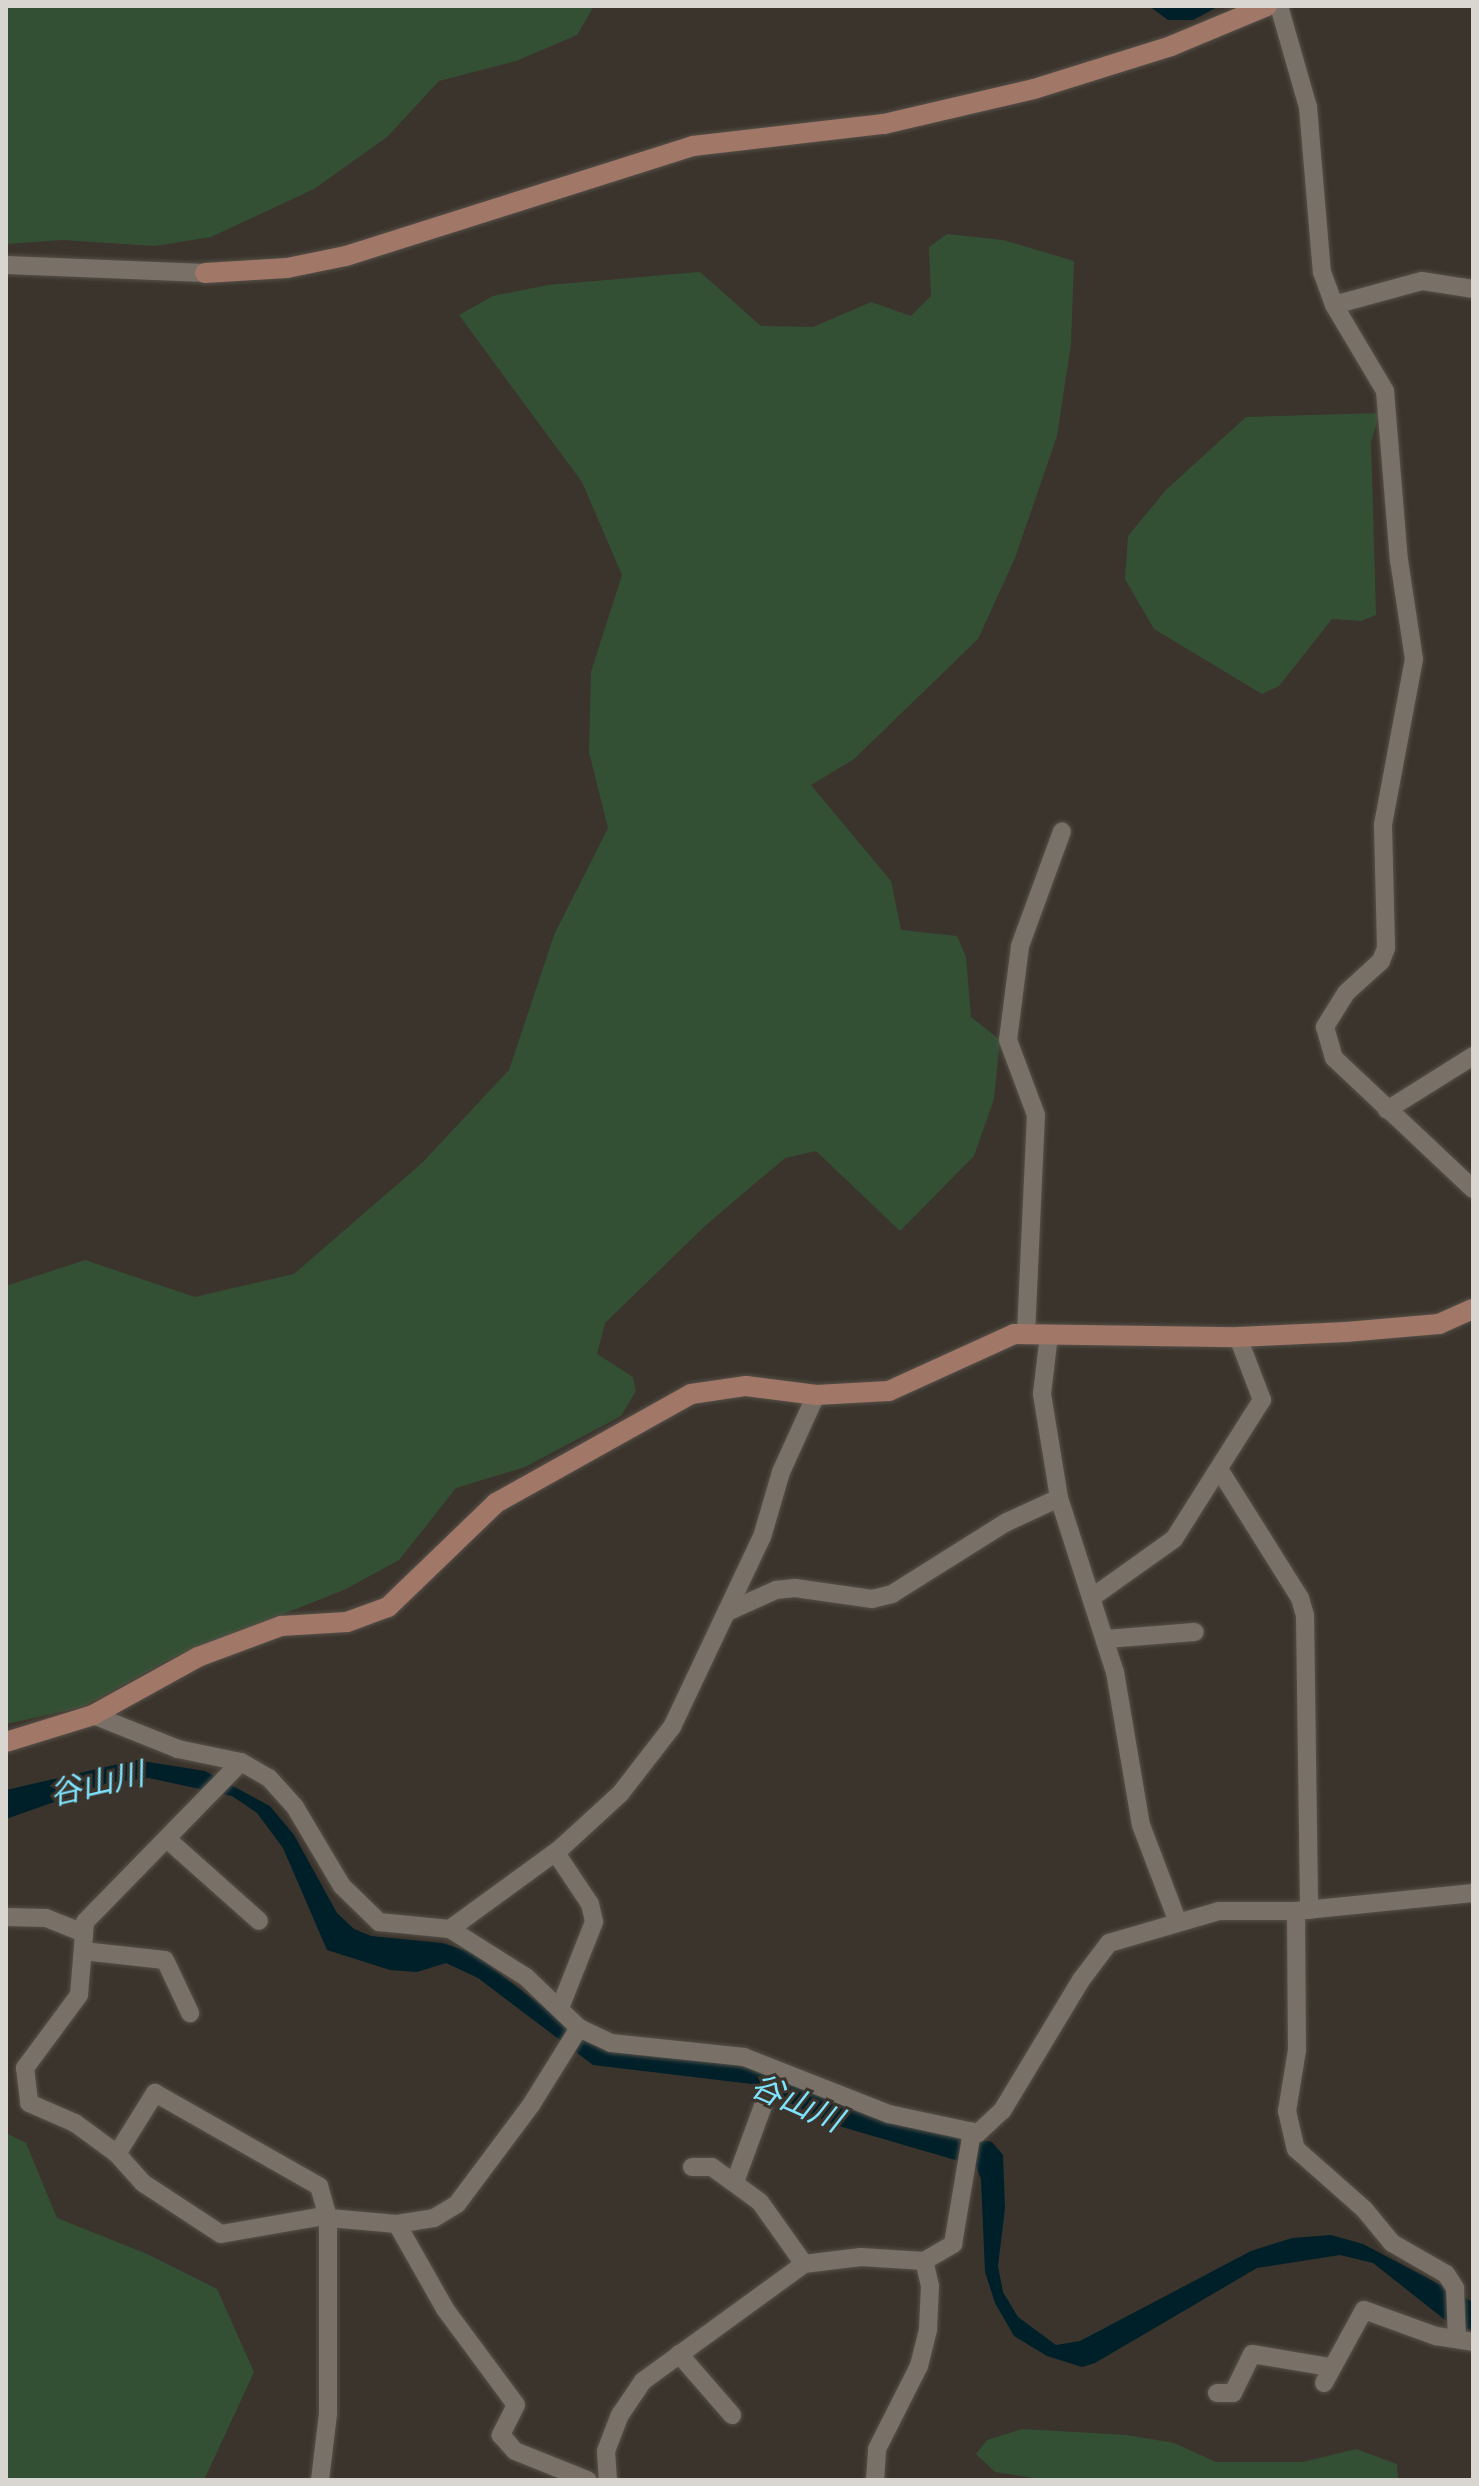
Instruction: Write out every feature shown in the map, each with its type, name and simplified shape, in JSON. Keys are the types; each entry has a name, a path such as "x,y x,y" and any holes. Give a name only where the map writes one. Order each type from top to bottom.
{"street":[{"path":"6,265 205,273 287,268 346,256 693,146 884,124 1034,89 1171,46 1267,6"},
{"path":"1279,6 1308,107 1322,272 1334,305 1385,391 1399,560 1414,659 1383,825 1386,948 1381,961 1346,993 1325,1027 1334,1058 1473,1189"},
{"path":"1334,305 1422,281 1473,289"},
{"path":"1026,1334 1036,1115 1008,1040 1020,946 1062,831"},
{"path":"1387,1110 1473,1056"},
{"path":"6,1742 93,1715 198,1657 281,1626 347,1622 388,1607 496,1503 691,1394 746,1386 816,1395 889,1391 1014,1334 1238,1337 1439,1324 1473,1309"},
{"path":"1049,1335 1042,1394 1059,1498 1106,1639 1141,1825 1177,1920"},
{"path":"1094,1596 1174,1539 1262,1400 1238,1337"},
{"path":"450,1929 556,1853 620,1794 672,1727 727,1612 816,1395"},
{"path":"1217,2393 1233,2393 1252,2354 1327,2375 1364,2310 1436,2336 1465,2340 1455,2288 1446,2274 1392,2243 1364,2209 1296,2149 1287,2111 1298,2024 1305,1615 1300,1598 1219,1469"},
{"path":"727,1612 776,1590 795,1588 872,1599 892,1594 1007,1522 1059,1498"},
{"path":"1106,1639 1195,1632"},
{"path":"93,1715 178,1749 241,1762 269,1778 295,1807 355,1904 379,1922 450,1929 526,1977 579,2028 611,2043 744,2057 889,2114 978,2133 1002,2111 1081,1980 1109,1943 1177,1920 1219,1911 1302,1911 1473,1893"},
{"path":"241,1762 85,1922 79,1995 25,2068 29,2103 75,2123 117,2154 143,2183 221,2234 328,2218 397,2224 434,2218 457,2204 579,2028"},
{"path":"167,1839 259,1921"},
{"path":"556,1853 590,1904 594,1922 560,2008"},
{"path":"6,1917 46,1918 84,1942 165,1960 190,2013"},
{"path":"117,2154 155,2093 319,2186 328,2218 328,2414 320,2480"},
{"path":"735,2182 763,2106"},
{"path":"608,2480 606,2451 620,2415 643,2381 804,2264 861,2257 924,2261 953,2244 972,2132"},
{"path":"692,2167 712,2167 760,2202 804,2264"},
{"path":"397,2224 445,2309 516,2405 501,2435 515,2451 587,2480"},
{"path":"875,2480 877,2449 919,2366 928,2329 930,2286 924,2261"},
{"path":"679,2354 732,2415"}],"green space":[{"path":"6,6 594,6 577,35 516,61 439,81 387,137 314,189 211,237 155,246 63,240 6,244"},
{"path":"947,234 1003,240 1074,261 1071,344 1057,436 1015,558 978,639 854,759 811,785 891,881 901,930 957,936 966,957 971,1017 1000,1040 994,1099 974,1156 900,1231 816,1151 785,1158 706,1225 605,1323 597,1354 633,1377 636,1391 621,1416 525,1467 456,1488 399,1560 344,1590 174,1657 83,1707 6,1724 6,1286 85,1260 195,1297 294,1274 422,1163 509,1070 554,935 608,828 589,752 591,672 622,575 582,482 459,315 493,296 548,285 700,272 761,326 813,327 871,302 911,316 931,296 929,247"},
{"path":"1380,413 1371,442 1376,615 1361,621 1332,619 1279,686 1262,694 1154,629 1125,579 1128,536 1166,490 1246,417"},
{"path":"6,2133 26,2143 57,2218 147,2254 217,2289 254,2372 204,2480 6,2480"},
{"path":"1022,2429 1127,2435 1174,2443 1216,2462 1303,2462 1356,2449 1397,2464 1398,2480 1047,2480 995,2472 976,2454 987,2440"}],"water":[{"path":"1149,6 1219,6 1193,20 1168,20"},
{"name":"谷山川","path":"136,1760 205,1771 270,1806 294,1835 337,1913 354,1929 371,1936 442,1943 473,1953 563,2022 771,2074 875,2118 992,2142 1003,2155 1005,2208 998,2266 1003,2292 1018,2317 1056,2345 1080,2341 1251,2251 1292,2238 1331,2235 1363,2244 1473,2302 1473,2331 1449,2323 1373,2263 1340,2255 1257,2268 1095,2363 1082,2367 1047,2356 1014,2336 995,2303 985,2272 981,2179 976,2166 832,2124 752,2084 593,2065 478,1978 446,1963 417,1972 390,1970 327,1950 283,1848 257,1813 232,1796 149,1778 108,1783 6,1819 6,1790"}]}
